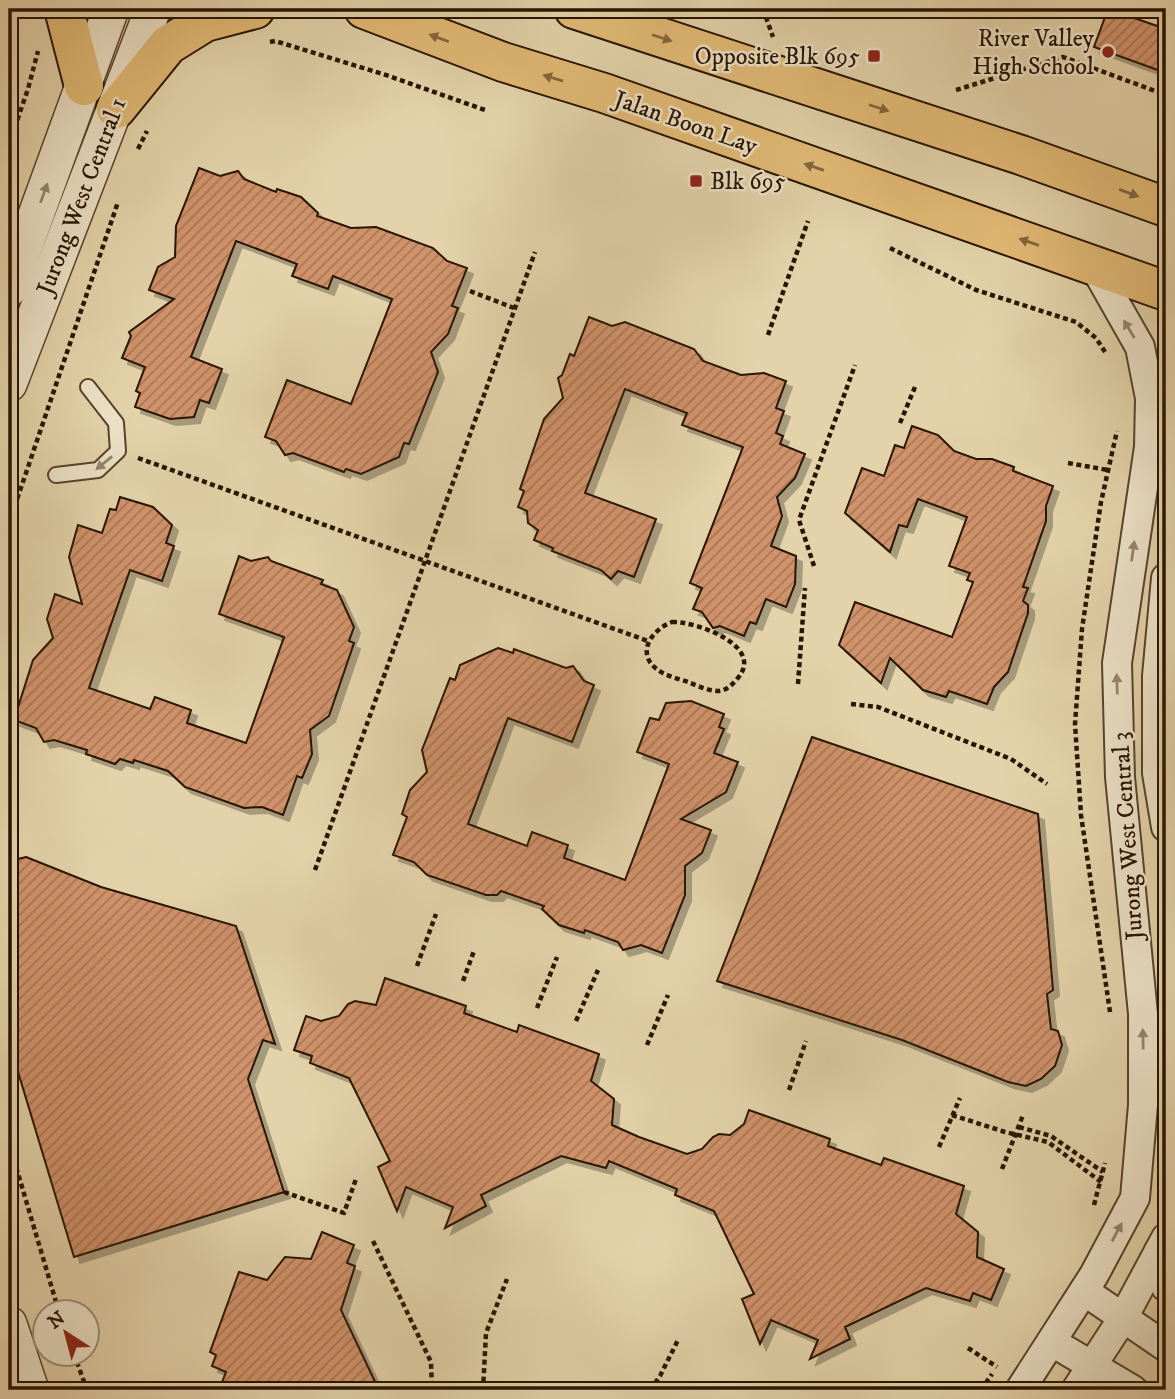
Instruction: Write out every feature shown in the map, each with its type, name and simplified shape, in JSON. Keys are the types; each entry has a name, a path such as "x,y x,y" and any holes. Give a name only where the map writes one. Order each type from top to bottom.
{"main road":[{"path":"64,9 84,86"},
{"name":"Jalan Boon Lay","path":"364,9 503,62 604,93 1166,291"},
{"path":"574,9 1021,155 1166,207"},
{"path":"133,117 168,45 205,22 258,26"}],"street":[{"name":"Jurong West Central 1","path":"9,289 111,9"},
{"name":"Jurong West Central 1","path":"9,384 133,117 153,9"},
{"name":"Jurong West Central 3","path":"1020,1390 1084,1291 1135,1198 1143,1105 1143,1014 1120,777 1117,663 1149,447 1150,398 1140,347 1093,264"},
{"name":"Jurong West Central 3","path":"1166,579 1157,676 1157,773 1166,827"},
{"path":"1163,1245 1166,1287"},
{"path":"1076,1390 1123,1318 1163,1245"},
{"path":"1084,1291 1166,1347"},
{"path":"9,1324 31,1390"},
{"path":"1052,1342 1133,1390"}],"lane":[{"path":"56,475 98,470 118,451 116,424 88,387"}],"path":[{"path":"258,26 275,41 386,75 485,110"},
{"path":"9,144 29,89 38,49"},
{"path":"956,90 1063,57 1166,95"},
{"path":"133,117 133,160"},
{"path":"9,523 119,198"},
{"path":"768,335 808,221"},
{"path":"890,248 976,290 1076,322 1096,338 1108,357"},
{"path":"315,870 535,251"},
{"path":"470,291 514,308"},
{"path":"814,566 799,520 856,366"},
{"path":"900,423 915,387"},
{"path":"1110,1014 1082,815 1074,724 1082,629 1101,502 1117,426"},
{"path":"118,451 648,641"},
{"path":"1068,463 1108,470"},
{"path":"798,684 806,588"},
{"path":"681,622 731,640 740,649 744,664 741,675 722,691 710,690 660,671 653,665 646,649 648,641 662,626 681,622"},
{"path":"850,704 878,707 1011,759 1047,784"},
{"path":"417,967 436,914"},
{"path":"463,981 474,951"},
{"path":"537,1008 557,957"},
{"path":"576,1021 598,970"},
{"path":"647,1045 668,995"},
{"path":"789,1090 806,1041"},
{"path":"939,1147 960,1098"},
{"path":"952,1115 1048,1142 1101,1182"},
{"path":"1002,1169 1023,1115"},
{"path":"1018,1127 1051,1136 1103,1172"},
{"path":"9,1143 55,1298"},
{"path":"1090,1212 1105,1161"},
{"path":"284,1192 344,1213 356,1180"},
{"path":"373,1241 431,1362 432,1390"},
{"path":"483,1390 485,1333 507,1279"},
{"path":"650,1390 678,1340"},
{"path":"968,1348 997,1367"},
{"path":"981,1390 1004,1356"},
{"path":"80,1368 88,1390"}],"building":[{"path":"1108,9 1166,29 1166,73 1094,47"},
{"path":"199,168 220,176 238,171 244,179 276,192 277,189 301,197 318,213 317,216 351,228 376,227 433,248 447,261 467,268 452,306 458,308 448,334 431,352 438,372 409,444 404,443 399,457 361,474 346,469 344,472 293,453 285,455 276,441 265,437 287,380 351,404 392,299 333,276 328,289 292,276 297,264 236,241 191,357 222,369 209,403 200,400 194,417 170,419 135,407 140,393 136,391 145,367 122,358 131,336 129,332 174,299 149,290 158,267 175,257 176,226"},
{"path":"589,317 612,326 625,322 694,349 703,361 741,375 764,373 786,381 776,408 784,411 776,433 783,436 780,444 805,454 795,478 777,497 782,516 771,546 796,556 795,584 786,607 766,599 756,624 750,622 744,636 720,626 713,628 702,612 693,609 702,588 690,583 743,447 682,425 687,413 625,389 585,493 656,519 634,577 618,571 611,579 601,570 552,551 553,548 534,540 538,530 528,523 527,511 518,507 524,491 520,489 544,419 563,398 558,378 562,375 570,354 574,356"},
{"path":"912,426 938,435 954,451 976,459 992,459 1014,467 1013,471 1053,486 1046,506 1046,521 1023,587 1028,588 1023,601 1028,605 1028,613 1008,672 994,687 987,704 949,691 946,697 923,690 890,658 881,683 839,645 855,602 952,637 973,582 967,580 970,573 949,566 967,517 918,499 907,527 899,525 890,552 845,513 862,468 884,476 895,445 904,448"},
{"path":"120,497 153,507 172,525 166,543 174,546 162,581 130,570 89,688 150,709 155,697 191,710 187,723 246,743 284,637 219,614 239,556 251,561 268,557 271,561 323,580 321,584 337,590 354,627 349,641 354,643 329,716 310,730 312,754 302,778 297,776 283,815 262,807 244,808 185,787 168,771 134,760 133,763 120,759 115,764 86,754 87,750 54,740 44,742 36,728 14,720 33,660 53,638 47,619 55,594 82,604 69,557 78,525 102,533 110,509 116,510"},
{"path":"498,648 513,653 514,649 566,668 573,666 584,681 594,685 572,742 508,718 468,824 527,846 532,832 568,845 564,858 625,880 669,764 637,752 650,718 659,720 666,703 691,701 724,714 719,727 724,729 714,753 738,762 726,792 681,819 711,830 702,853 685,866 685,895 662,953 641,945 623,950 618,942 585,930 584,933 559,925 542,909 544,906 501,891 497,895 486,895 427,875 414,862 393,855 407,817 402,814 410,790 427,772 422,750 450,678 455,680 460,665"},
{"path":"812,737 1038,814 1053,990 1047,994 1051,1029 1058,1031 1062,1045 1055,1066 1041,1079 1026,1086 1008,1082 902,1040 717,981"},
{"path":"26,857 101,887 236,926 275,1044 263,1040 248,1079 284,1192 74,1257 9,1042 9,861"},
{"path":"385,978 466,1006 464,1013 517,1032 519,1025 599,1054 591,1081 614,1099 612,1125 639,1137 687,1154 702,1149 719,1134 730,1135 744,1124 749,1110 830,1139 828,1146 881,1165 884,1158 964,1186 956,1214 978,1232 977,1257 1004,1269 991,1300 973,1293 970,1301 926,1288 845,1327 850,1339 810,1359 818,1340 771,1320 760,1344 742,1299 754,1294 714,1211 675,1195 677,1189 609,1161 606,1168 561,1156 481,1195 486,1206 445,1228 453,1207 406,1187 397,1211 378,1167 390,1161 349,1078 310,1063 312,1056 294,1050 306,1016 321,1021 339,1016 348,1004 355,1001 376,1005"},
{"path":"322,1232 354,1245 347,1263 355,1266 341,1310 379,1390 219,1390 226,1372 212,1366 216,1355 210,1352 239,1272 267,1280 285,1257 311,1259"}],"place":[{"name":"River Valley High School","path":"1108,52"},
{"name":"Opposite Blk 695","path":"874,56"},
{"name":"Blk 695","path":"696,181"}]}
